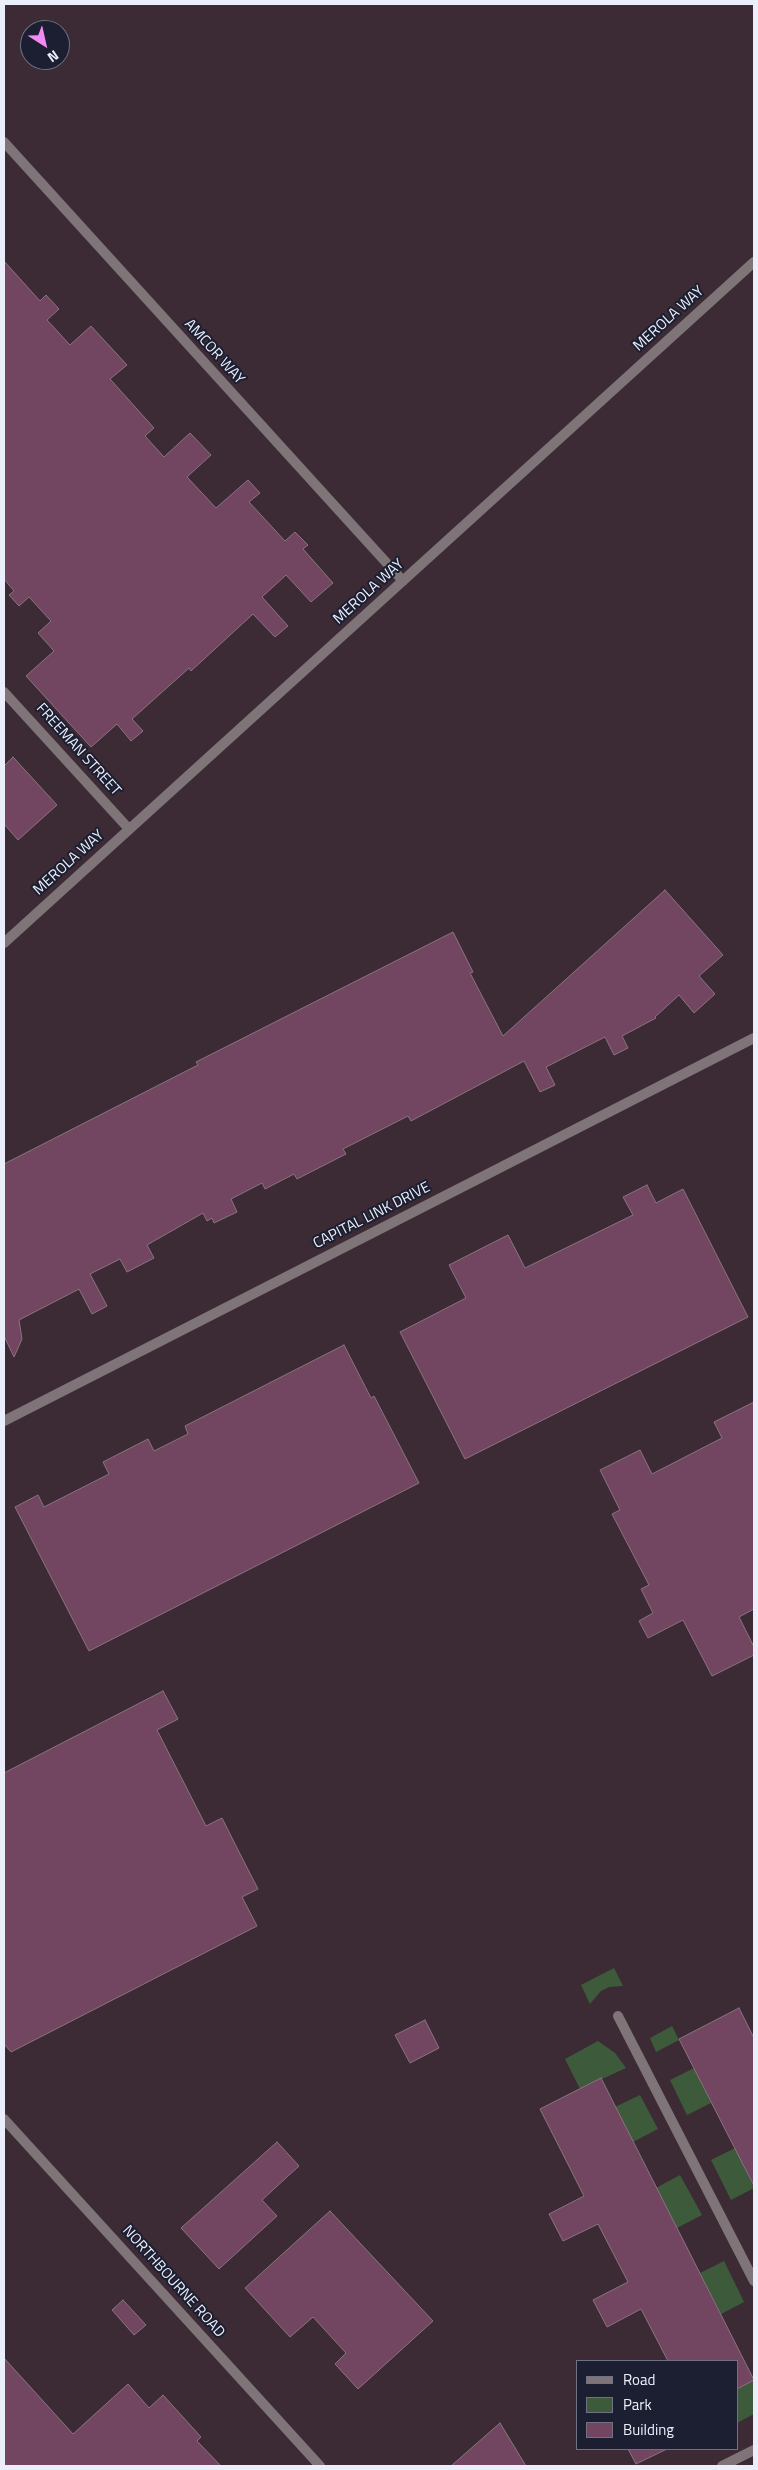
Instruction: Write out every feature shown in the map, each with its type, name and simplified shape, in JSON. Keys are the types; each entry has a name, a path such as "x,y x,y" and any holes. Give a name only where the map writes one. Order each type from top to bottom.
{"street":[{"name":"AMCOR WAY","path":"4,142 403,581"},
{"name":"MEROLA WAY","path":"4,943 754,262"},
{"name":"FREEMAN STREET","path":"4,692 129,829"},
{"name":"CAPITAL LINK DRIVE","path":"4,1420 754,1038"},
{"path":"618,2016 754,2281"},
{"name":"NORTHBOURNE ROAD","path":"4,2119 320,2466"},
{"path":"722,2466 754,2450"}],"shaded area":[{"path":"4,4 754,4 754,2466 4,2466"}],"green space":[{"path":"614,1968 623,1986 609,1987 601,1991 590,2004 581,1985"},
{"path":"672,2026 679,2040 656,2052 650,2038"},
{"path":"598,2041 615,2053 626,2068 580,2089 565,2059"},
{"path":"694,2068 711,2103 687,2115 670,2080"},
{"path":"640,2095 658,2129 633,2142 615,2107"},
{"path":"735,2148 754,2188 731,2200 711,2160"},
{"path":"680,2175 702,2215 677,2228 656,2188"},
{"path":"724,2261 744,2302 721,2314 700,2273"},
{"path":"754,2380 754,2414 738,2422 738,2388"}],"building":[{"path":"4,261 40,301 46,295 59,309 47,320 70,345 91,326 127,365 110,379 154,428 145,436 164,457 190,433 211,455 187,477 216,508 248,480 260,493 249,502 285,541 295,532 308,545 303,549 333,583 311,602 286,575 262,597 288,626 275,637 253,614 191,671 189,668 132,719 143,731 131,741 117,724 91,747 26,676 54,651 38,633 51,621 29,597 19,606 9,595 14,591 4,579"},
{"path":"13,757 57,805 18,840 4,824 4,766"},
{"path":"665,890 723,955 699,976 715,994 694,1013 679,995 656,1018 622,1036 628,1048 614,1055 605,1037 546,1067 555,1085 540,1092 524,1061 411,1121 408,1116 343,1149 346,1154 297,1179 294,1174 265,1189 262,1183 231,1199 237,1212 214,1223 212,1218 207,1221 203,1213 147,1245 154,1258 127,1272 120,1259 90,1274 107,1306 92,1314 79,1289 19,1320 22,1339 14,1357 4,1336 4,1164 198,1065 196,1062 453,932 473,972 470,973 503,1036"},
{"path":"647,1185 656,1203 683,1189 748,1317 465,1459 400,1332 466,1298 449,1265 508,1235 525,1268 633,1215 623,1197"},
{"path":"344,1345 371,1398 374,1396 419,1483 89,1651 15,1507 38,1495 44,1507 109,1474 103,1462 148,1439 154,1451 188,1434 185,1426"},
{"path":"754,1402 754,1609 739,1617 754,1647 754,1655 712,1676 683,1620 648,1638 639,1621 653,1613 641,1589 649,1585 612,1514 620,1510 600,1470 640,1450 652,1474 722,1438 714,1422"},
{"path":"163,1691 178,1719 157,1730 206,1826 222,1818 258,1889 242,1897 257,1926 11,2052 4,2044 4,1773"},
{"path":"739,2008 754,2038 754,2186 679,2039"},
{"path":"425,2020 439,2048 410,2063 395,2035"},
{"path":"601,2078 754,2380 738,2388 738,2360 667,2360 641,2309 607,2327 593,2300 628,2282 598,2224 563,2241 549,2214 584,2196 540,2109"},
{"path":"277,2142 299,2166 262,2200 277,2216 219,2269 181,2228"},
{"path":"330,2211 433,2321 358,2389 335,2364 346,2353 313,2317 290,2337 245,2288"},
{"path":"123,2300 146,2325 134,2335 112,2310"},
{"path":"4,2358 73,2434 128,2384 149,2408 163,2395 201,2437 197,2441 221,2466 4,2466"},
{"path":"500,2423 526,2466 451,2466"},
{"path":"629,2450 665,2450 636,2464"}]}
